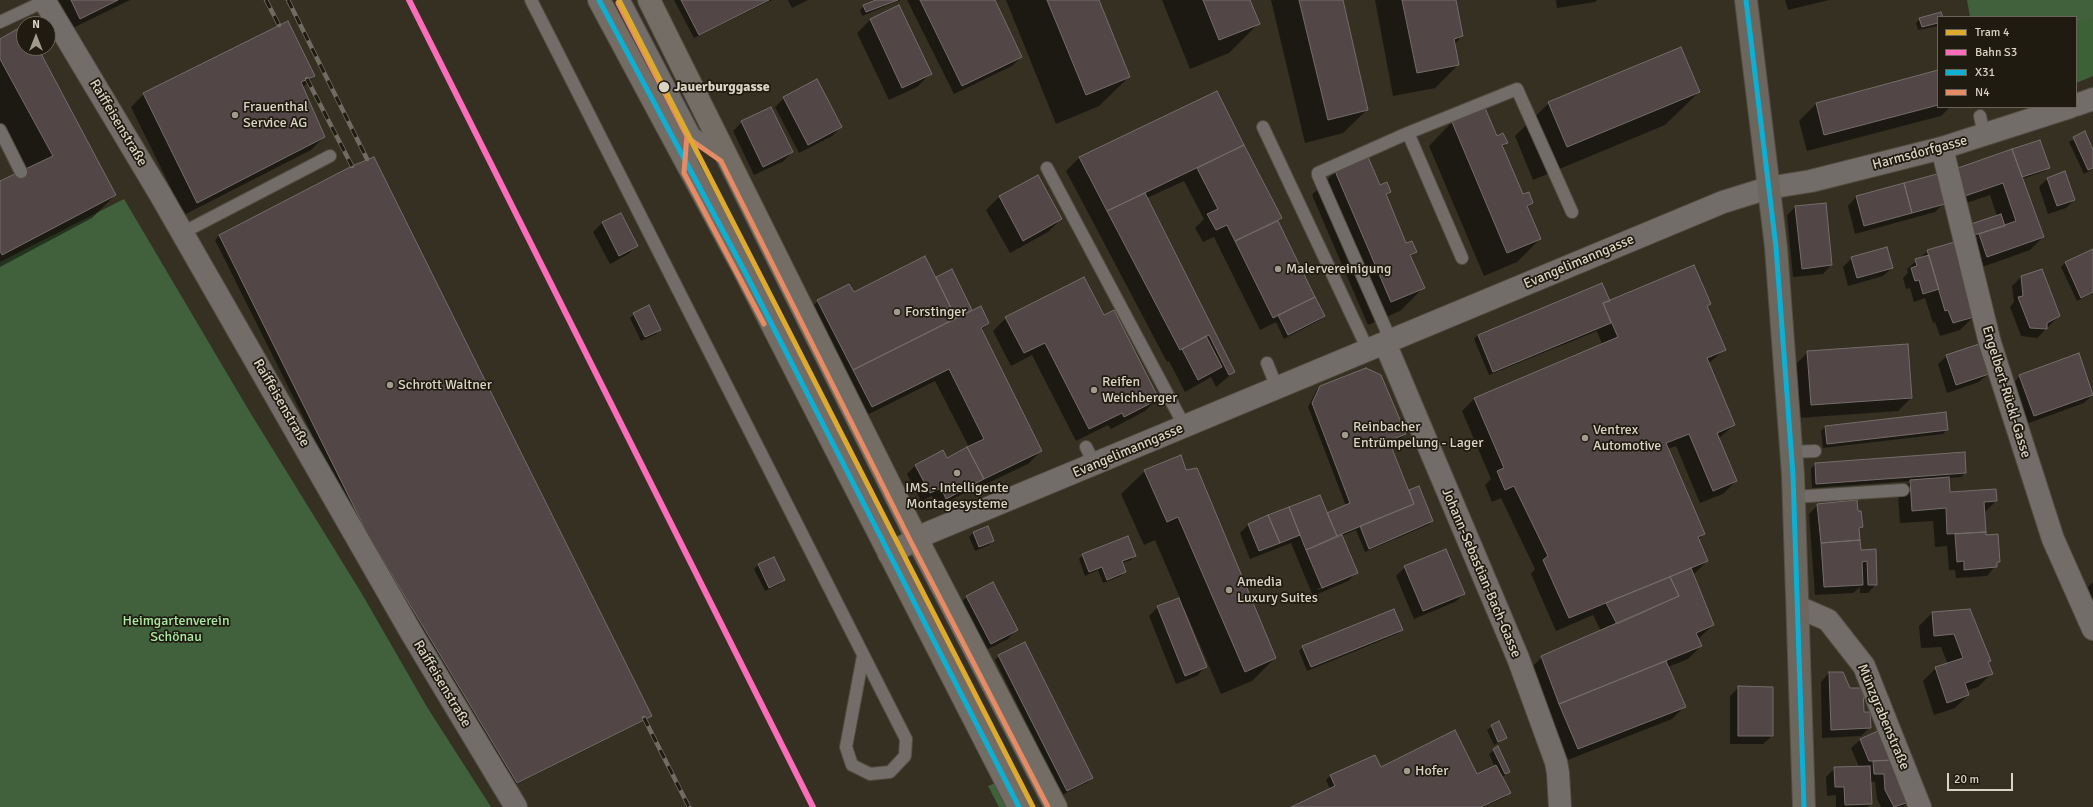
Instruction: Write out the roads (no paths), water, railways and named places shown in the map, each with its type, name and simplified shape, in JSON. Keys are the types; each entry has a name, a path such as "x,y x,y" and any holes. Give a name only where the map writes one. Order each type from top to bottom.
{"main road":[{"path":"599,0 690,170 1019,807"},
{"path":"649,0 917,539 1056,807"},
{"path":"1746,0 1776,247 1792,452 1804,807"}],"street":[{"name":"Raiffeisenstraße","path":"44,0 182,233 412,634 516,807"},
{"name":"Harmsdorfgasse","path":"1768,188 1811,181 1942,148 1982,125 2073,108"},
{"name":"Engelbert-Rückl-Gasse","path":"1942,148 1990,343 2053,539 2093,629"},
{"name":"Evangelimanngasse","path":"889,554 917,539 1090,456 1185,427 1723,202 1768,188"},
{"name":"Johann-Sebastian-Bach-Gasse","path":"1381,345 1518,658 1556,762 1560,807"},
{"name":"Münzgrabenstraße","path":"1798,607 1828,620 1864,666 1920,807"}],"lane":[{"path":"0,22 44,0"},
{"path":"531,0 906,740 905,756 890,772 870,774 852,765 846,747 863,656"},
{"path":"624,0 694,134 726,156"},
{"path":"1381,345 1318,175 1321,171 1408,133 1517,89 1572,212"},
{"path":"1263,127 1381,345"},
{"path":"0,130 21,172"},
{"path":"1408,133 1462,258"},
{"path":"690,170 694,134"},
{"path":"182,233 330,156"},
{"path":"1047,168 1185,427"},
{"path":"1267,363 1277,388"},
{"path":"1792,452 1815,451"},
{"path":"1794,497 1903,490"}],"railway":[{"path":"266,0 279,25"},
{"path":"288,0 367,159"},
{"path":"307,79 352,166"},
{"path":"644,718 689,807"}],"tram line":[{"name":"4","path":"619,0 1033,807"}],"rail line":[{"name":"S3","path":"409,0 813,807"}],"place":[{"name":"Jauerburggasse","path":"664,87"},
{"name":"Frauenthal Service AG","path":"235,115"},
{"name":"Malervereinigung","path":"1278,269"},
{"name":"Forstinger","path":"897,312"},
{"name":"Schrott Waltner","path":"390,385"},
{"name":"Reifen Weichberger","path":"1094,390"},
{"name":"Reinbacher Entrümpelung - Lager","path":"1345,435"},
{"name":"Ventrex Automotive","path":"1585,438"},
{"name":"IMS - Intelligente Montagesysteme","path":"957,473"},
{"name":"Amedia Luxury Suites","path":"1229,590"},
{"name":"Hofer","path":"1407,771"}],"park label":[{"name":"Heimgartenverein Schönau","path":"176,630"}]}
